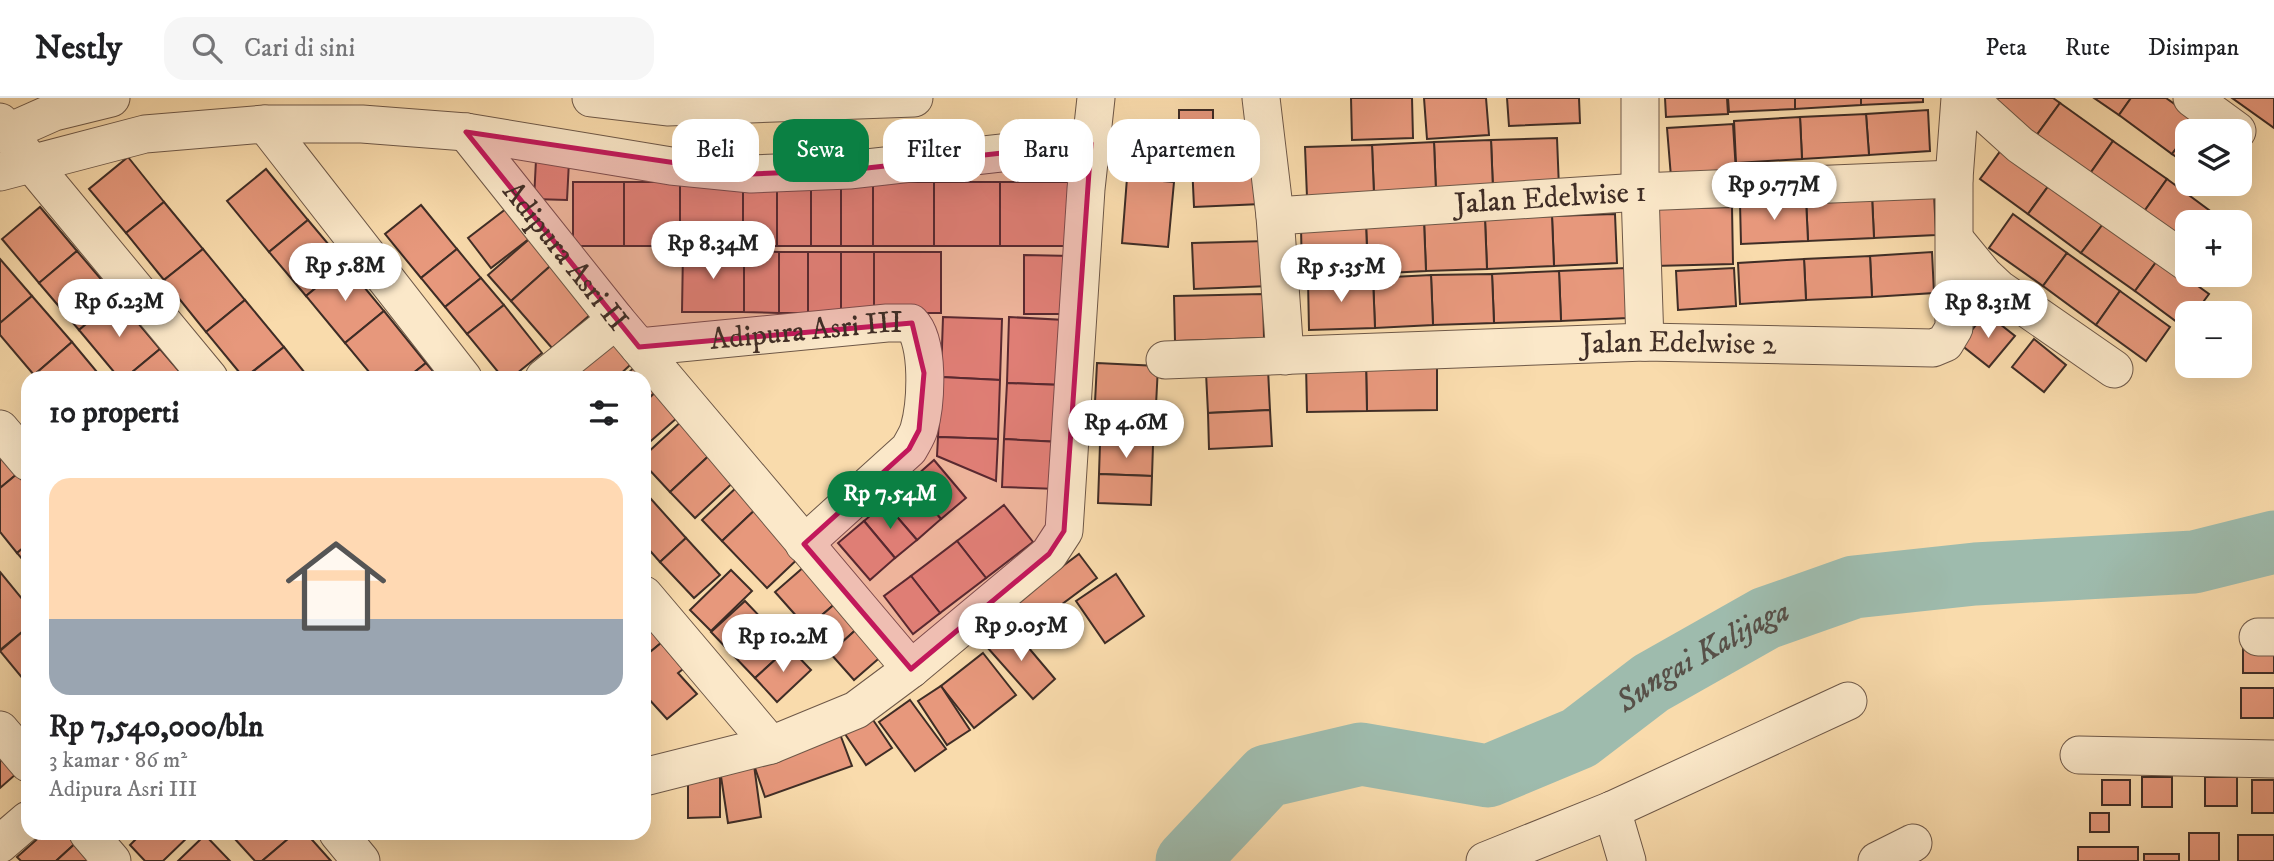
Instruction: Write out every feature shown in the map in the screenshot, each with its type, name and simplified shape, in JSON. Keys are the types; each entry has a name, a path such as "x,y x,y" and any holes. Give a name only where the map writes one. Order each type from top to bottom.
{"street":[{"path":"111,98 54,112 5,115 16,168 203,371"},
{"path":"591,98 672,103 914,98"},
{"path":"1093,125 1096,98"},
{"path":"1261,98 1275,216 1285,356"},
{"path":"1640,98 1645,342"},
{"name":"Jalan Edelwise 2","path":"1165,360 1645,342 1933,348 1945,343 1954,328 1954,180 1960,98"},
{"path":"1968,98 2020,145 2175,254"},
{"path":"2192,98 2220,119"},
{"path":"16,168 145,134 265,124 362,124 466,132 671,166 751,174 849,170 999,153"},
{"path":"265,124 458,371"},
{"name":"Adipura Asri II","path":"466,132 627,334 911,669"},
{"name":"Jalan Edelwise 1","path":"1275,216 1640,192 1954,180"},
{"path":"651,775 771,745 856,710 911,669 1049,554 1064,531 1088,182"},
{"path":"1956,241 1984,275 2000,289 2114,369"},
{"name":"Adipura Asri III","path":"627,334 887,323 911,323 915,327 921,342 925,373 919,430 909,449 804,544"},
{"path":"557,371 627,334"},
{"path":"0,429 21,454"},
{"path":"651,603 771,745"},
{"path":"1485,861 1612,810 1848,701"},
{"path":"0,730 21,756"},
{"path":"2079,755 2274,759"},
{"path":"1612,810 1627,861"},
{"path":"0,844 21,826"},
{"path":"94,840 112,861"},
{"path":"344,840 361,861"},
{"path":"1877,861 1913,843"}],"highlighted area":[{"path":"466,132 751,174 849,170 1091,143 1064,531 1049,554 911,669 804,544 909,449 919,430 924,373 912,323 639,347"}],"building":[{"path":"1351,98 1412,98 1413,138 1352,140"},
{"path":"1424,98 1486,98 1489,135 1427,139"},
{"path":"1507,98 1579,98 1580,123 1509,126"},
{"path":"1665,98 1727,98 1728,114 1666,117"},
{"path":"1728,98 1795,98 1795,109 1729,112"},
{"path":"1795,98 1861,98 1861,105 1795,109"},
{"path":"1861,98 1923,98 1923,102 1861,105"},
{"path":"1989,98 2053,98 2060,103 2036,136"},
{"path":"2094,98 2131,98 2119,115"},
{"path":"2131,98 2166,98 2196,119 2175,119 2175,150 2172,154 2119,115"},
{"path":"2232,98 2274,98 2274,128"},
{"path":"2060,103 2113,141 2089,175 2036,136"},
{"path":"1179,110 1213,110 1213,119 1179,119"},
{"path":"1928,110 1930,151 1869,155 1866,114"},
{"path":"1866,114 1869,155 1802,159 1800,117"},
{"path":"1800,117 1802,159 1736,163 1734,121"},
{"path":"1733,124 1736,172 1671,177 1667,128"},
{"path":"1557,138 1559,188 1493,190 1491,140"},
{"path":"1491,140 1493,190 1436,192 1434,142"},
{"path":"2113,141 2167,179 2143,213 2089,175"},
{"path":"1434,142 1436,192 1374,195 1372,145"},
{"path":"1372,145 1374,195 1307,197 1305,147"},
{"path":"2004,146 2052,181 2028,214 1980,179"},
{"path":"128,157 164,202 126,233 89,189"},
{"path":"536,160 569,161 567,200 534,199"},
{"path":"266,169 308,220 269,252 227,201"},
{"path":"2167,179 2175,185 2175,196 2190,196 2209,210 2175,210 2175,236 2143,213"},
{"path":"2052,181 2106,220 2081,253 2028,214"},
{"path":"573,182 624,182 624,246 573,246"},
{"path":"624,182 680,182 680,246 624,246"},
{"path":"680,182 743,182 743,246 680,246"},
{"path":"743,182 777,182 777,246 743,246"},
{"path":"777,182 811,182 811,246 777,246"},
{"path":"811,182 841,182 841,246 811,246"},
{"path":"841,182 873,182 873,246 841,246"},
{"path":"873,182 934,182 934,246 873,246"},
{"path":"934,182 1000,182 1000,246 934,246"},
{"path":"1000,182 1081,182 1081,246 1000,246"},
{"path":"1127,182 1174,182 1168,247 1122,243"},
{"path":"1193,182 1260,182 1261,204 1194,207"},
{"path":"1934,193 1936,235 1874,238 1872,196"},
{"path":"1872,196 1874,238 1808,241 1806,199"},
{"path":"1806,199 1808,241 1741,244 1740,203"},
{"path":"164,202 203,249 164,280 126,233"},
{"path":"421,205 457,249 421,278 385,234"},
{"path":"511,205 534,235 491,268 468,238"},
{"path":"40,207 77,251 39,283 2,239"},
{"path":"1732,207 1733,264 1654,266 1653,209"},
{"path":"1615,214 1617,263 1554,266 1552,216"},
{"path":"2013,214 2067,253 2043,286 1989,248"},
{"path":"1552,216 1554,266 1487,269 1485,219"},
{"path":"1485,219 1487,269 1426,271 1424,221"},
{"path":"308,220 345,264 306,296 269,252"},
{"path":"2106,220 2159,258 2135,291 2081,253"},
{"path":"1424,221 1426,271 1368,274 1366,224"},
{"path":"1366,224 1368,274 1302,276 1301,227"},
{"path":"534,235 557,260 511,301 488,275"},
{"path":"1267,241 1269,286 1194,289 1192,243"},
{"path":"203,249 245,300 206,332 164,280"},
{"path":"457,249 481,278 445,307 421,278"},
{"path":"683,250 744,251 744,312 682,312"},
{"path":"77,251 117,298 79,330 39,283"},
{"path":"744,251 779,252 779,313 744,312"},
{"path":"779,252 808,252 808,313 779,313"},
{"path":"808,252 841,252 841,313 808,313"},
{"path":"841,252 874,252 874,313 841,313"},
{"path":"874,252 941,252 941,313 874,313"},
{"path":"1932,252 1934,293 1872,297 1870,256"},
{"path":"2067,253 2120,291 2096,325 2043,286"},
{"path":"1024,255 1072,256 1071,314 1024,314"},
{"path":"1870,256 1872,297 1806,300 1804,259"},
{"path":"2159,258 2175,270 2175,287 2199,287 2209,294 2204,301 2175,301 2175,321 2135,291"},
{"path":"0,259 32,296 0,323"},
{"path":"1804,259 1806,300 1740,304 1738,263"},
{"path":"557,260 599,307 552,348 511,301"},
{"path":"345,264 384,311 345,343 306,296"},
{"path":"1626,268 1628,318 1561,321 1559,271"},
{"path":"1734,268 1736,306 1678,310 1676,271"},
{"path":"1559,271 1561,321 1494,323 1492,274"},
{"path":"1492,274 1494,323 1433,325 1431,275"},
{"path":"1431,275 1433,325 1375,328 1373,278"},
{"path":"481,278 504,305 467,334 445,307"},
{"path":"1373,278 1375,328 1309,330 1308,280"},
{"path":"2120,291 2170,327 2146,361 2096,325"},
{"path":"1263,294 1264,338 1175,341 1174,296"},
{"path":"32,296 72,342 39,371 31,371 0,335 0,323"},
{"path":"117,298 160,349 133,371 113,371 79,330"},
{"path":"245,300 284,347 253,371 238,371 206,332"},
{"path":"504,305 542,353 520,371 497,371 467,334"},
{"path":"384,311 426,363 416,371 368,371 345,343"},
{"path":"1986,313 2015,336 1989,367 1960,344"},
{"path":"943,317 1002,319 1000,380 941,377"},
{"path":"1009,317 1065,320 1062,385 1007,383"},
{"path":"616,330 641,355 624,371 573,371"},
{"path":"2034,339 2066,365 2044,392 2012,367"},
{"path":"72,342 96,371 39,371"},
{"path":"284,347 303,371 254,371"},
{"path":"160,349 179,371 133,371"},
{"path":"641,361 650,371 630,371"},
{"path":"1437,362 1437,410 1367,411 1366,363"},
{"path":"426,363 433,371 416,371"},
{"path":"1097,363 1158,366 1155,425 1094,422"},
{"path":"1366,363 1367,411 1307,412 1306,364"},
{"path":"1268,369 1270,410 1208,413 1206,373"},
{"path":"651,372 663,385 651,396"},
{"path":"941,377 1000,380 998,439 938,437"},
{"path":"1007,383 1062,385 1060,442 1004,439"},
{"path":"663,385 686,410 651,441 651,396"},
{"path":"1270,410 1272,446 1209,449 1208,413"},
{"path":"685,418 715,450 670,492 651,472 651,450"},
{"path":"938,437 998,439 996,481 937,456"},
{"path":"1004,439 1060,442 1058,489 1002,487"},
{"path":"1100,444 1153,445 1152,476 1099,474"},
{"path":"715,450 740,476 695,518 670,492"},
{"path":"0,454 17,474 0,488"},
{"path":"934,460 966,498 941,519 909,482"},
{"path":"17,474 21,479 21,550 17,553 0,532 0,488"},
{"path":"1099,474 1152,476 1151,505 1098,503"},
{"path":"909,482 941,519 917,540 885,503"},
{"path":"739,485 759,506 722,541 702,520"},
{"path":"651,499 686,538 660,562 651,552"},
{"path":"885,503 917,540 895,558 864,521"},
{"path":"1004,505 1033,542 986,578 957,541"},
{"path":"759,506 805,552 767,588 722,541"},
{"path":"864,521 895,558 870,580 838,543"},
{"path":"686,538 720,575 694,598 660,562"},
{"path":"957,541 986,578 940,613 911,576"},
{"path":"1079,554 1097,578 1022,634 1004,610"},
{"path":"805,566 837,602 807,628 775,592"},
{"path":"731,570 752,591 711,631 690,610"},
{"path":"0,572 21,598 21,633 0,650"},
{"path":"1116,574 1144,616 1105,643 1076,601"},
{"path":"911,576 940,613 913,634 884,596"},
{"path":"745,601 766,623 732,654 711,632"},
{"path":"837,602 859,627 830,653 807,628"},
{"path":"766,623 789,647 755,678 732,654"},
{"path":"859,627 884,654 854,680 830,653"},
{"path":"1011,627 1055,679 1033,699 987,647"},
{"path":"651,631 661,643 651,651"},
{"path":"21,633 21,676 0,651"},
{"path":"661,643 683,669 678,673 697,694 667,719 651,701 651,651"},
{"path":"789,647 811,670 777,702 755,678"},
{"path":"2243,649 2274,649 2274,673 2243,673"},
{"path":"983,653 1016,695 974,728 941,686"},
{"path":"941,686 970,730 947,745 918,701"},
{"path":"2241,688 2274,688 2274,718 2241,718"},
{"path":"910,700 946,749 915,771 879,722"},
{"path":"871,717 892,748 866,765 845,734"},
{"path":"840,734 852,766 765,797 754,765"},
{"path":"0,756 16,774 0,788"},
{"path":"754,765 761,817 728,823 720,770"},
{"path":"688,770 720,770 720,817 688,818"},
{"path":"2142,777 2172,777 2172,807 2142,807"},
{"path":"2205,777 2237,777 2237,806 2205,806"},
{"path":"2102,780 2130,780 2130,805 2102,805"},
{"path":"2252,780 2274,780 2274,813 2252,813"},
{"path":"2090,813 2109,813 2109,832 2090,832"},
{"path":"2189,833 2219,833 2219,861 2189,861"},
{"path":"2238,835 2274,835 2274,861 2238,861"},
{"path":"36,840 79,840 56,861 21,861 17,857"},
{"path":"79,840 94,861 56,861"},
{"path":"135,840 185,840 163,861 145,861 130,845"},
{"path":"200,840 210,840 230,861 178,861"},
{"path":"236,840 287,840 262,861 255,861"},
{"path":"287,840 312,840 331,861 262,861"},
{"path":"2078,847 2138,847 2138,861 2078,861"},
{"path":"2144,854 2179,854 2179,861 2144,861"}],"waterway":[{"name":"Sungai Kalijaga","path":"1187,861 1267,776 1361,754 1488,776 1579,738 1651,683 1766,618 1854,587 1975,574 2194,562 2274,542"}]}
